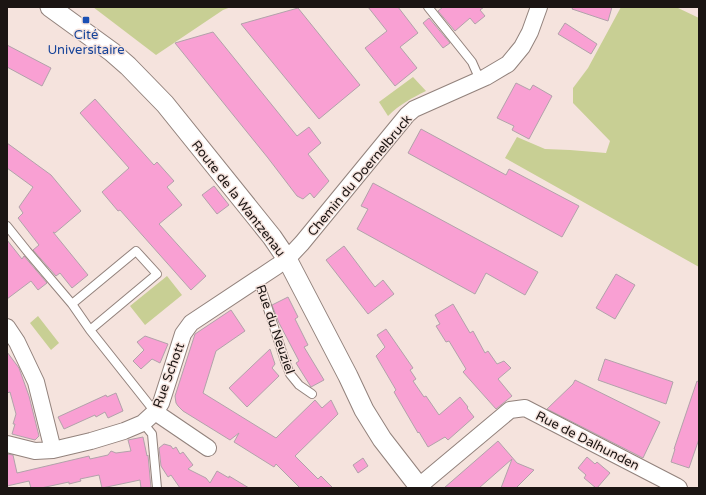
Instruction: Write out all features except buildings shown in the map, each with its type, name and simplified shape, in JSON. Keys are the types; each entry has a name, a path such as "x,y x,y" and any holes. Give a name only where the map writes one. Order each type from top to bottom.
{"street":[{"name":"Route de la Wantzenau","path":"50,7 112,52 128,66 165,104 272,237 287,259 364,410 382,439 419,487"},
{"name":"Chemin du Doernelbruck","path":"287,259 299,248 407,115 414,109 480,80 508,64 522,47 530,32 539,7"},
{"name":"Rue Schott","path":"7,444 35,451 53,450 91,441 124,431 143,423 155,412 160,403 183,334 191,322 287,259"},
{"path":"7,327 17,342 36,382 53,450"},
{"name":"Rue de Dalhunden","path":"419,487 510,410 525,408 679,488"},
{"path":"155,412 208,448"}],"lane":[{"path":"428,7 472,62 480,80"},
{"path":"7,226 26,251 72,304 90,330 155,412"},
{"path":"72,304 136,251 157,274 90,330"},
{"name":"Rue du Neuziel","path":"258,278 290,374 299,385 312,394"},
{"path":"143,423 152,434 157,488"}],"green space":[{"path":"93,7 231,7 223,10 156,55"},
{"path":"621,7 676,7 699,18 699,267 505,158 517,137 545,149 606,153 610,141 573,103 573,88 588,68"},
{"path":"413,77 426,91 411,99 388,116 379,102"},
{"path":"167,276 182,295 145,325 130,306"},
{"path":"38,316 59,343 51,350 30,323"}],"place":[{"name":"Cité Universitaire","path":"86,20"}]}
